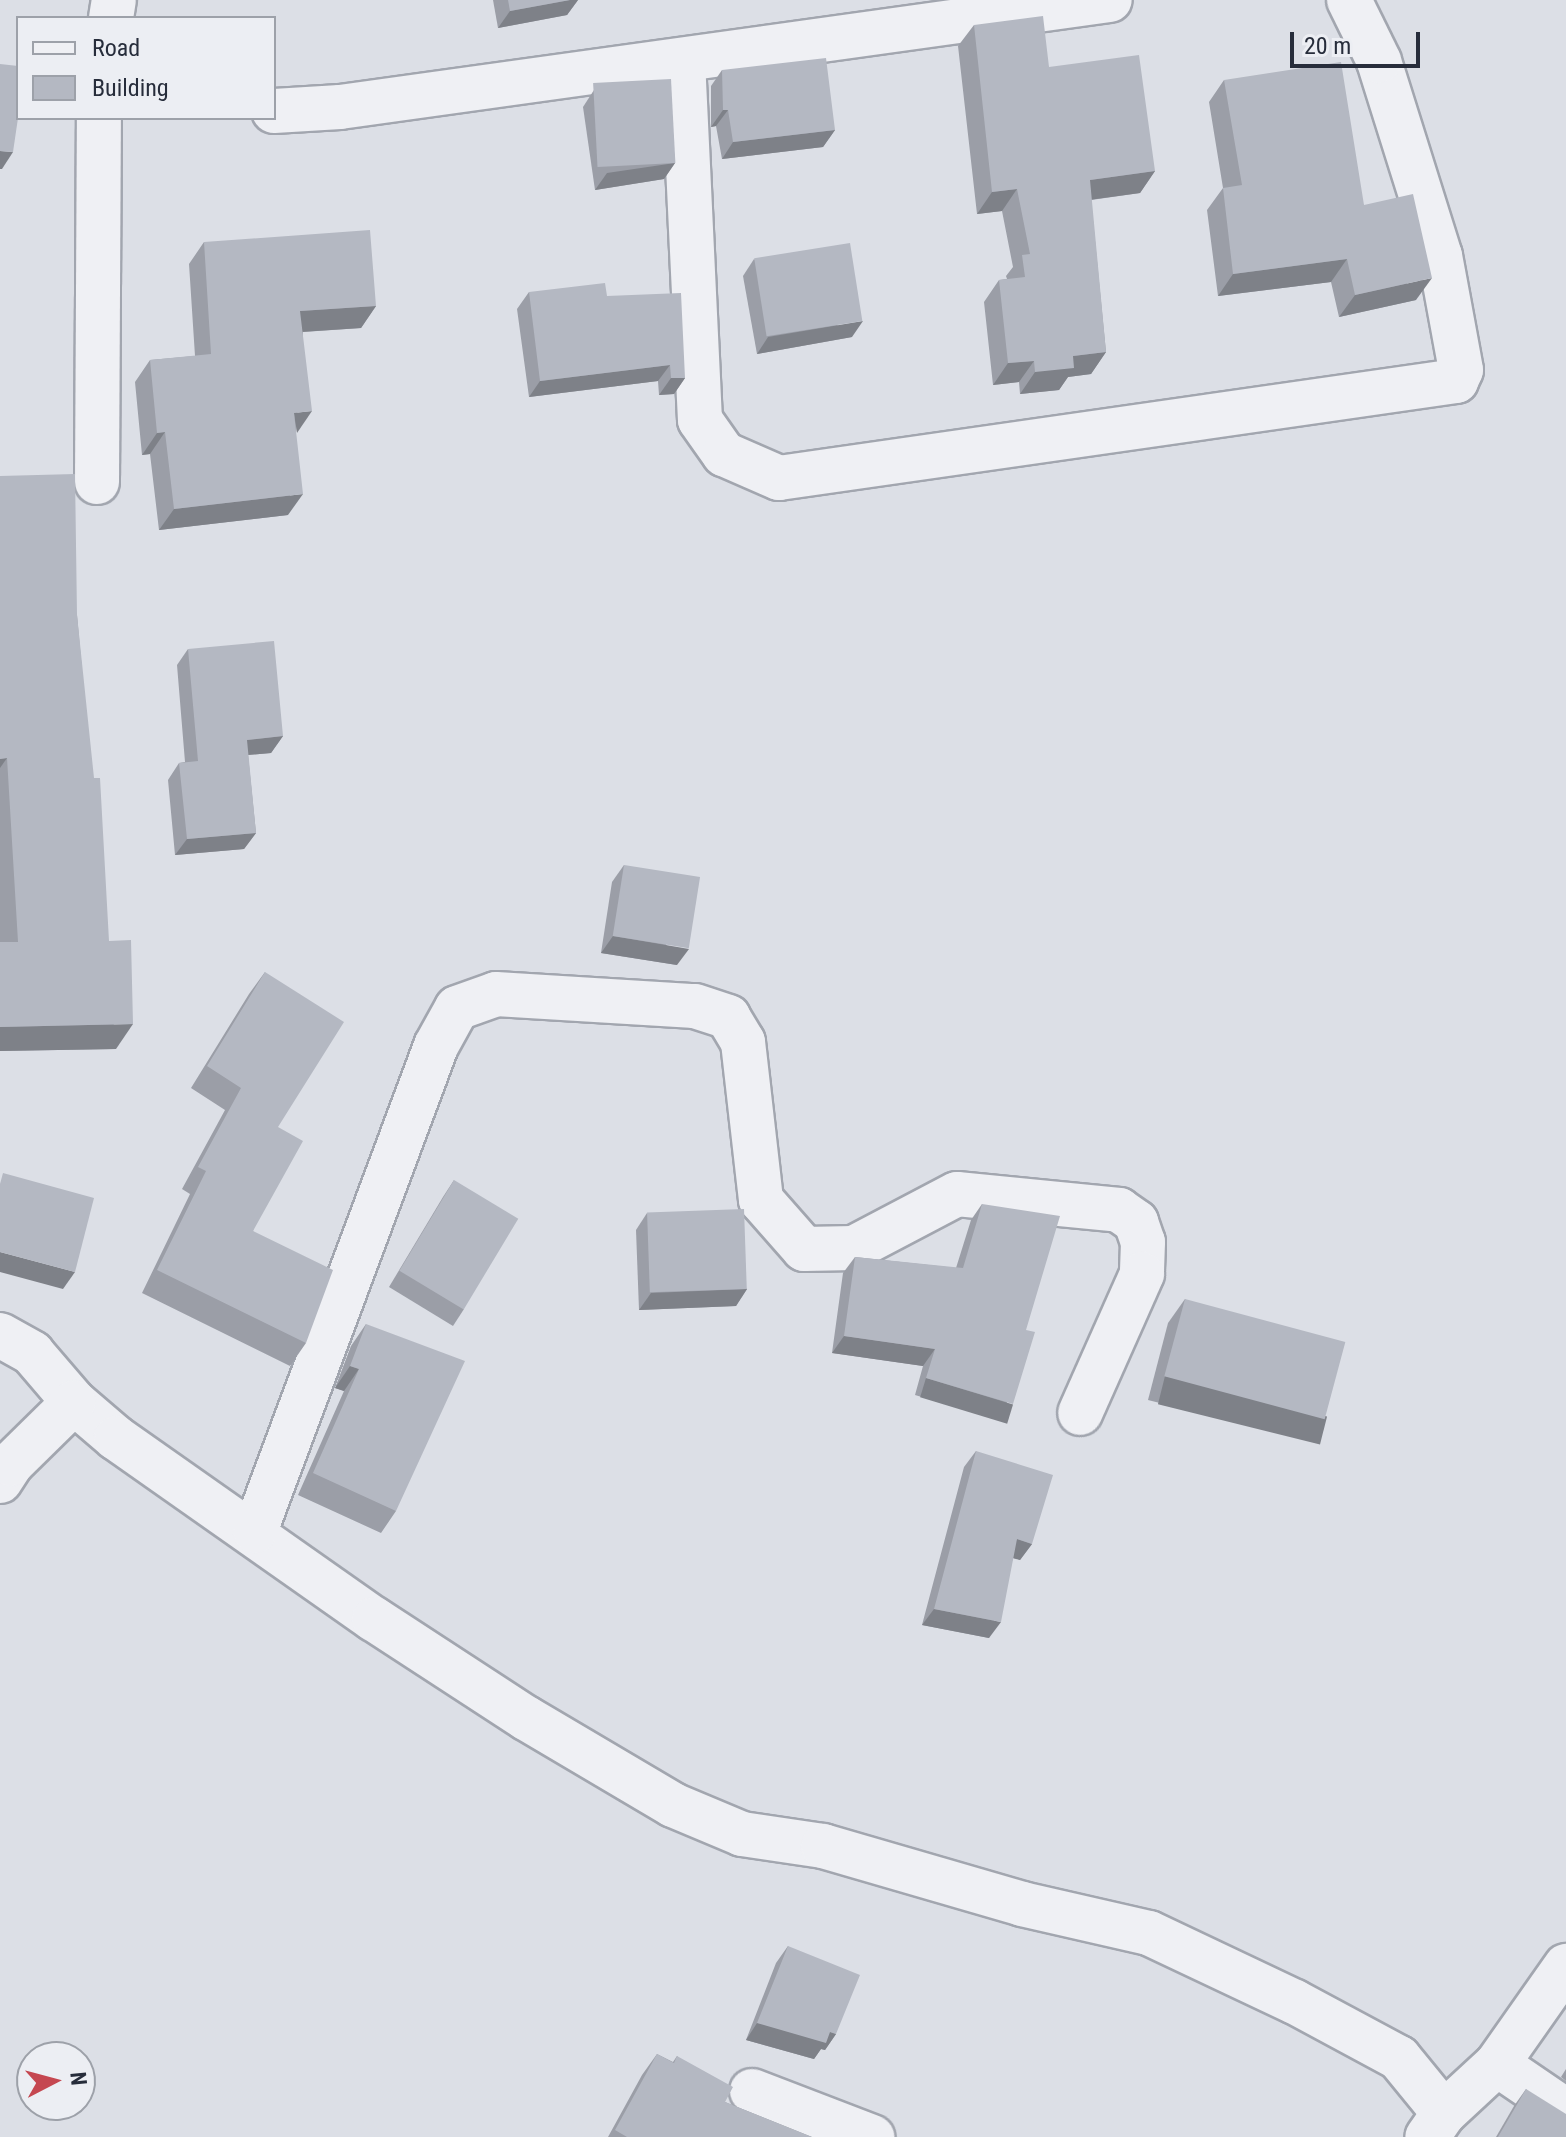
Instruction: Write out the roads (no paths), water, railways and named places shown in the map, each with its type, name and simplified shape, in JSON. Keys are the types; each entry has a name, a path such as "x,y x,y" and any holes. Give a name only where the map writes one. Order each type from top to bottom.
{"street":[{"path":"276,111 683,60 1110,0"},
{"path":"683,60 700,420 724,454 779,478 1456,381 1461,370 1440,256 1379,61 1349,0"},
{"path":"97,482 99,120"},
{"path":"255,1531 436,1046 457,1008 496,994 695,1006 728,1017 743,1042 761,1200 804,1249 854,1248 957,1194 1119,1210 1136,1222 1143,1242 1142,1274 1080,1413"},
{"path":"0,1335 32,1353 74,1402 116,1438 255,1531 374,1619 526,1718 673,1805 742,1834 838,1850 1022,1904 1149,1933 1295,2002 1399,2058 1435,2125 1497,2064 1566,1966"},
{"path":"0,1481 74,1402"},
{"path":"1497,2064 1566,2111"},
{"path":"752,2091 872,2137"}]}
